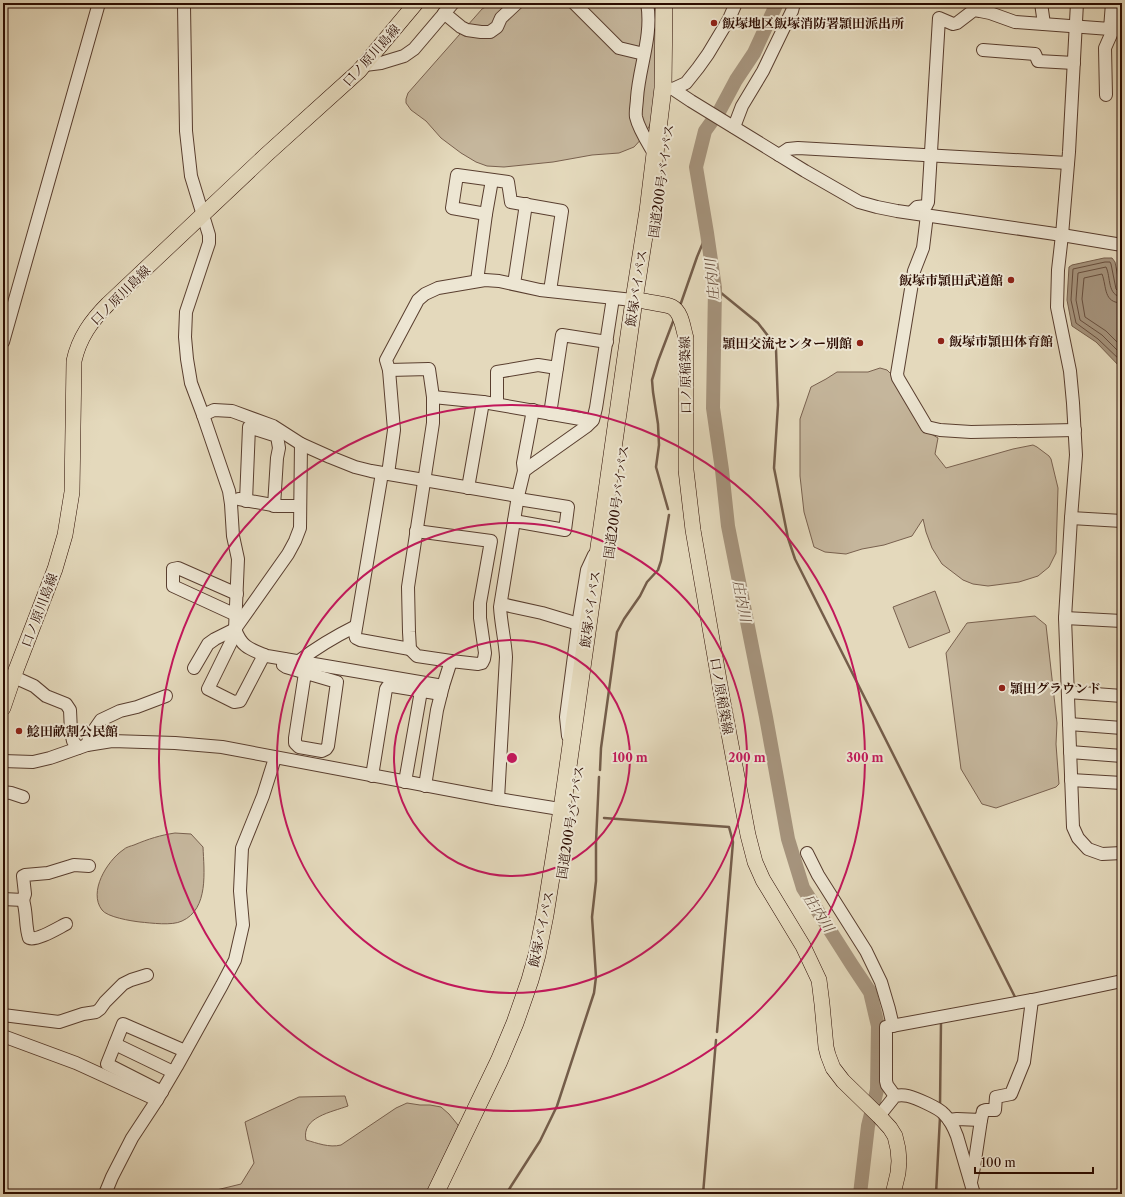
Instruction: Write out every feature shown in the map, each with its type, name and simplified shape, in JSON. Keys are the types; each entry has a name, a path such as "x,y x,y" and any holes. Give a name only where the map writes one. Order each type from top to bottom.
{"highway":[{"name":"飯塚バイパス","path":"435,1194 499,1061 515,1023 530,980 546,915 567,810 570,753 583,626 600,544 639,301 655,156 668,88 664,3"},
{"name":"国道200号バイパス","path":"446,1194 525,1028 545,965 556,911 567,810 580,760 639,301 667,148 668,88 675,37 674,3"}],"main road":[{"name":"口ノ原川島線","path":"3,708 54,572 65,535 72,492 74,361 80,340 102,310 266,155 365,65 416,3"},
{"name":"口ノ原稲築線","path":"639,301 672,307 677,311 686,338 686,470 692,530 754,862 763,880 803,946 819,980 828,1055 836,1073 879,1116 890,1128 894,1136 898,1149 899,1161 898,1173 892,1194"}],"street":[{"path":"3,342 99,3"},
{"path":"183,3 186,131 191,176 209,235 209,243 186,312 185,337 187,360 191,383 230,498 233,536 238,559 236,630 239,639 250,649 264,654 442,690"},
{"path":"365,65 381,64 404,56 414,49 453,3"},
{"path":"444,13 467,30 490,32 497,27 501,18 517,3"},
{"path":"574,3 619,48 644,54"},
{"path":"647,3 649,12 644,54 638,82 636,116 643,134 655,156"},
{"path":"668,88 686,83 708,54 730,19 736,3"},
{"path":"733,126 742,106 763,71 792,11 794,3"},
{"path":"1041,3 1044,24"},
{"path":"1077,3 1068,162 1058,270 1057,307 1070,372 1076,455 1070,518 1065,618 1073,827 1078,838 1088,849 1102,854 1122,853"},
{"path":"1112,3 1112,30"},
{"path":"911,213 917,207 926,206 928,202 939,18 953,24 957,23 975,7 980,11 1015,22 1112,30"},
{"path":"1106,96 1105,48 1122,11"},
{"path":"983,50 1035,54 1038,61 1074,63"},
{"path":"668,88 859,202 911,213 1122,245"},
{"path":"779,155 788,149 798,148 1068,162"},
{"path":"486,214 452,208 457,175 508,182 511,202 562,211 550,291"},
{"path":"477,282 492,180"},
{"path":"514,284 526,204"},
{"path":"927,215 923,248 914,270 897,374 928,427 940,430 971,432 1075,430"},
{"path":"416,531 491,541 480,604 480,618 485,653 482,663 478,664 417,656 410,649 360,640 356,638 355,634 394,430 387,365 418,300 425,294 438,288 485,280 550,291 639,301"},
{"path":"524,471 592,421 595,415 613,298"},
{"path":"550,414 562,335 607,342"},
{"path":"387,365 429,369 433,397 433,423 408,587 410,649"},
{"path":"497,404 497,372 538,365 558,368"},
{"path":"433,397 497,404 592,421"},
{"path":"468,488 483,402"},
{"path":"203,415 214,410 232,412 277,436 279,448 274,506"},
{"path":"498,799 506,657 501,619 501,604 518,497 524,471 523,463 534,410"},
{"path":"249,422 273,426 301,444 355,467 385,474 568,507 565,530 514,521"},
{"path":"246,501 249,422"},
{"path":"264,654 240,701 234,702 208,688 236,630 288,554 300,528 301,444"},
{"path":"230,498 274,506 300,506"},
{"path":"1070,518 1122,521"},
{"path":"236,615 173,586 173,569 178,568 237,594"},
{"path":"501,604 542,613 583,626"},
{"path":"1065,618 1122,621"},
{"path":"299,661 340,634 356,626"},
{"path":"194,668 208,644 215,639 236,630"},
{"path":"284,659 283,665 286,667 337,682 328,746 322,751 299,747 294,738 304,673"},
{"path":"425,786 442,690 451,661"},
{"path":"14,677 34,686 46,696 66,704 70,710 73,741 82,746"},
{"path":"372,776 386,689 388,686 421,691 442,690"},
{"path":"405,782 421,691"},
{"path":"1068,692 1122,696"},
{"path":"82,746 101,720 120,710 137,707 166,696"},
{"path":"1069,724 1122,728"},
{"path":"3,761 33,762 50,758 82,746 112,741 175,743 222,747 425,786 567,810"},
{"path":"1070,752 1122,756"},
{"path":"105,1194 132,1138 173,1072 235,960 243,925 240,891 242,848 263,796 275,758"},
{"path":"1071,780 1122,783"},
{"path":"3,792 23,797"},
{"path":"807,853 818,875 866,950 881,982 893,1026"},
{"path":"66,924 37,938 28,938 26,908 23,900 25,894 23,876 48,873 74,865 89,866"},
{"path":"3,899 23,900"},
{"path":"3,1016 59,1022 68,1020 83,1014 96,1012 123,984 147,975"},
{"path":"895,1096 887,1086 886,1081 886,1027 1032,1000 1122,981"},
{"path":"972,1189 983,1111 994,1110 996,1097 1011,1094 1019,1077 1024,1062 1032,1000"},
{"path":"159,1096 107,1064 123,1024 185,1051"},
{"path":"3,1036 159,1096"},
{"path":"115,1044 173,1072"},
{"path":"879,1116 895,1096"},
{"path":"895,1096 907,1096 927,1104 944,1114 957,1136 972,1189"},
{"path":"948,1120 981,1120"}],"shaded area":[{"path":"535,3 651,3 656,11 660,33 653,118 645,135 634,147 619,153 592,155 553,162 504,167 487,166 476,162 461,153 441,138 426,121 411,110 406,103 408,93 482,9 489,5 499,7"},
{"path":"880,368 887,370 892,375 923,429 938,438 935,454 946,468 1013,449 1033,445 1049,456 1058,488 1056,553 1049,567 1038,576 1019,582 988,586 973,584 963,580 942,564 932,548 923,519 912,536 884,545 846,554 825,552 814,547 804,512 800,476 800,419 811,387 837,372 868,372"},
{"path":"935,591 950,632 909,648 893,607"},
{"name":"頴田グラウンド","path":"1035,616 1046,625 1057,723 1056,744 1059,784 1056,787 996,808 982,804 961,769 946,653 967,623"},
{"path":"175,833 191,834 203,847 203,888 201,899 197,908 191,915 178,923 161,924 125,920 109,915 102,910 98,903 98,886 101,877 111,861 127,847"},
{"path":"345,1096 348,1106 326,1113 313,1121 308,1126 306,1140 328,1146 341,1145 396,1108 407,1103 441,1107 449,1114 458,1125 463,1138 435,1194 200,1194 241,1184 254,1163 245,1122 299,1097"}],"water":[{"path":"1104,258 1112,258 1115,262 1122,298 1122,369 1096,342 1072,326 1067,300 1069,267"}],"waterway":[{"name":"庄内川","path":"777,3 754,53 736,80 720,110 705,131 696,167 715,288 713,408 728,526 766,717 788,839 803,888 870,992 878,1026 877,1090 868,1126 860,1194"},
{"path":"681,303 707,233"},
{"path":"715,288 758,323 772,341 776,349 778,405 774,468 788,538 795,559 1015,999"},
{"path":"668,509 656,467 659,445 658,424 652,380 674,319"},
{"path":"600,770 601,748 617,632 640,596 647,582 658,570 669,515"},
{"path":"506,1194 540,1141 557,1106 594,993 596,977 592,917 596,881 599,777"},
{"path":"604,818 729,827 733,842 717,1032"},
{"path":"940,1106 941,1021"},
{"path":"703,1194 716,1040"},
{"path":"936,1194 940,1117"}],"place":[{"name":"飯塚地区飯塚消防署頴田派出所","path":"714,23"},
{"name":"飯塚市頴田武道館","path":"1011,280"},
{"name":"飯塚市頴田体育館","path":"941,341"},
{"name":"頴田交流センター別館","path":"860,343"},
{"name":"頴田グラウンド","path":"1002,688"},
{"name":"鯰田畝割公民館","path":"19,731"}]}
